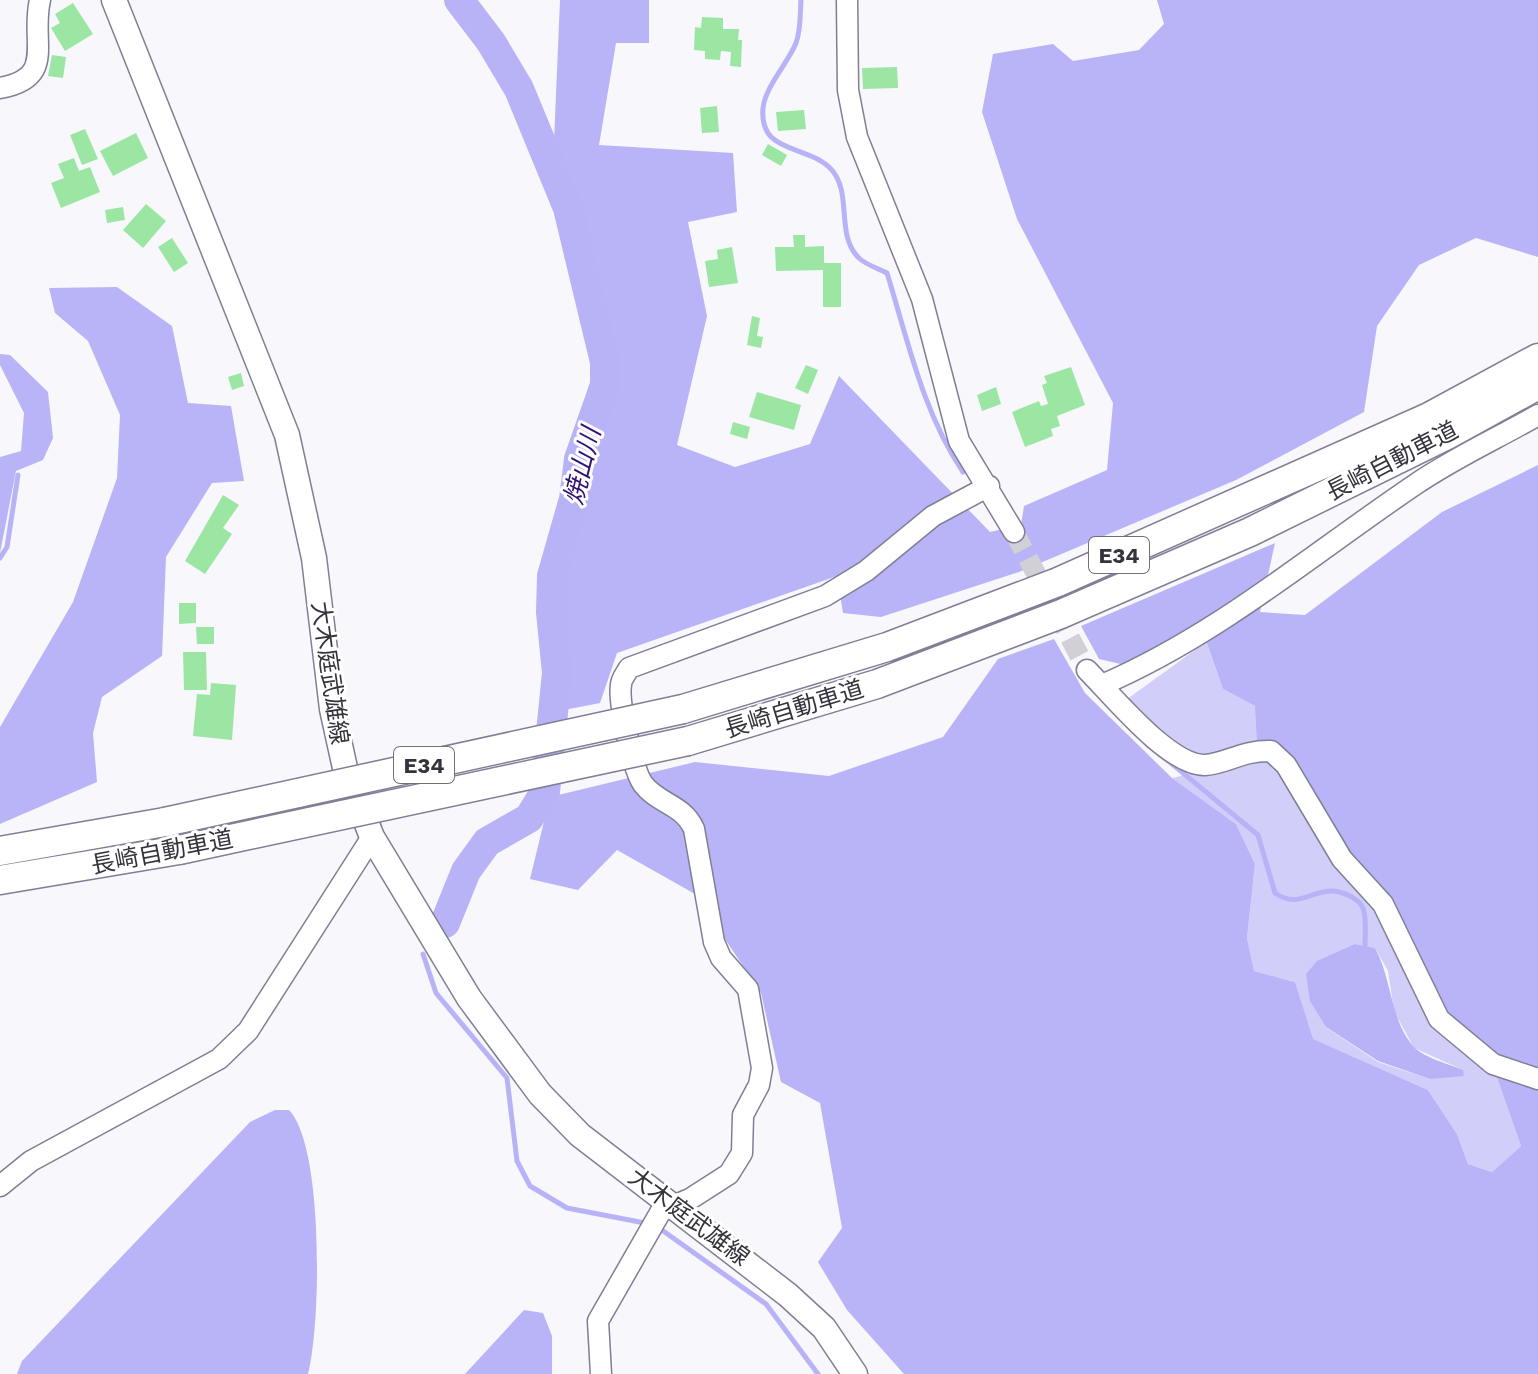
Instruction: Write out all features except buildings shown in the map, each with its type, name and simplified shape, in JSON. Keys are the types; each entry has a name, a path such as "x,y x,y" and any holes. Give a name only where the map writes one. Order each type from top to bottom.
{"highway":[{"name":"長崎自動車道","path":"0,851 165,822 683,709 887,647 1058,582 1429,417 1538,358"},
{"name":"長崎自動車道","path":"0,880 179,850 688,741 877,684 1061,614 1250,532 1447,435 1538,385"}],"main road":[{"name":"大木庭武雄線","path":"114,0 287,435 312,544 332,709 345,768 372,837 469,998 514,1062 659,1219 788,1295 824,1328 855,1374"}],"street":[{"path":"0,88 24,84 37,69 40,0"},
{"path":"847,0 851,117 922,299 959,441 1014,532"},
{"path":"1102,685 1145,667 1238,612 1418,483 1538,415"},
{"path":"601,1374 598,1321 659,1219 729,1174 742,1153 743,1115 759,1085 762,1068 748,989 721,958 714,942 694,829 687,814 652,794 641,781 621,701 621,682 629,668 825,596 866,571 933,516 989,486"},
{"path":"1087,670 1180,759 1206,765 1249,750 1271,751 1286,765 1342,859 1383,904 1439,1019 1493,1064 1538,1079"},
{"path":"0,1186 31,1161 219,1059 248,1031 372,837"}],"shaded area":[{"path":"560,0 649,0 649,43 616,43 599,145 733,153 737,212 688,222 707,316 677,445 735,467 810,444 839,376 990,532 1021,525 1024,506 1107,470 1113,403 1017,219 982,112 993,54 1053,44 1073,61 1139,50 1164,24 1157,0 1538,0 1538,257 1476,238 1419,265 1377,326 1364,412 1236,480 1019,572 881,617 843,613 837,576 617,653 600,703 564,710 557,601 614,383 580,208 554,142"},
{"path":"117,287 172,326 188,403 231,406 244,481 212,483 166,557 162,656 102,697 93,733 97,782 0,824 0,727 73,602 117,478 120,415 88,341 55,313 49,288"},
{"path":"0,354 10,355 48,392 53,438 43,460 16,471 0,553 0,457 21,451 24,413 0,365"},
{"path":"1538,465 1538,1374 904,1374 847,1310 818,1262 842,1228 820,1103 781,1082 761,993 695,894 617,850 578,890 530,879 550,797 695,762 829,776 943,737 998,659 1054,639 1085,693 1172,778 1236,824 1255,864 1247,938 1254,971 1295,982 1313,1039 1428,1090 1457,1134 1468,1164 1492,1172 1521,1146 1489,1055 1440,1004 1282,749 1257,741 1255,706 1223,689 1201,627 1125,665 1099,659 1081,626 1275,543 1260,612 1305,615 1442,512"},
{"path":"1206,642 1223,689 1255,706 1489,1055 1521,1146 1492,1172 1468,1164 1457,1134 1428,1090 1312,1039 1295,982 1254,971 1247,938 1255,864 1236,824 1172,778 1242,762 1256,742 1205,759 1183,753 1123,702","holes":["1355,944 1375,948 1388,971 1394,1011 1414,1048 1463,1070 1430,1079 1378,1062 1327,1028"]},
{"path":"1355,944 1375,948 1400,1024 1413,1046 1429,1057 1463,1070 1464,1076 1430,1079 1378,1061 1326,1027 1310,1001 1306,974 1317,961"},
{"path":"275,1110 289,1110 300,1130 309,1160 314,1196 317,1278 308,1374 17,1374 22,1361 250,1122"},
{"path":"524,1310 543,1313 552,1336 552,1374 465,1374"}],"waterway":[{"name":"焼山川","path":"445,923 466,871 487,842 529,818 545,792 557,673 551,612 552,576 574,499 579,459 605,385 605,362 568,208 519,89 491,42 459,0"},
{"path":"801,0 798,38 768,92 763,108 764,123 776,141 820,160 837,178 852,249 860,259 887,273 927,401 963,472"},
{"path":"0,558 7,547 18,475"},
{"path":"1160,754 1258,835 1275,893 1294,900 1328,891 1338,892 1359,902 1365,917 1365,946"},
{"path":"423,954 436,993 507,1078 517,1161 530,1186 567,1208 650,1224"},
{"path":"659,1228 766,1304 818,1374"}],"tunnel":[{"path":"1014,532 1087,670"}]}
